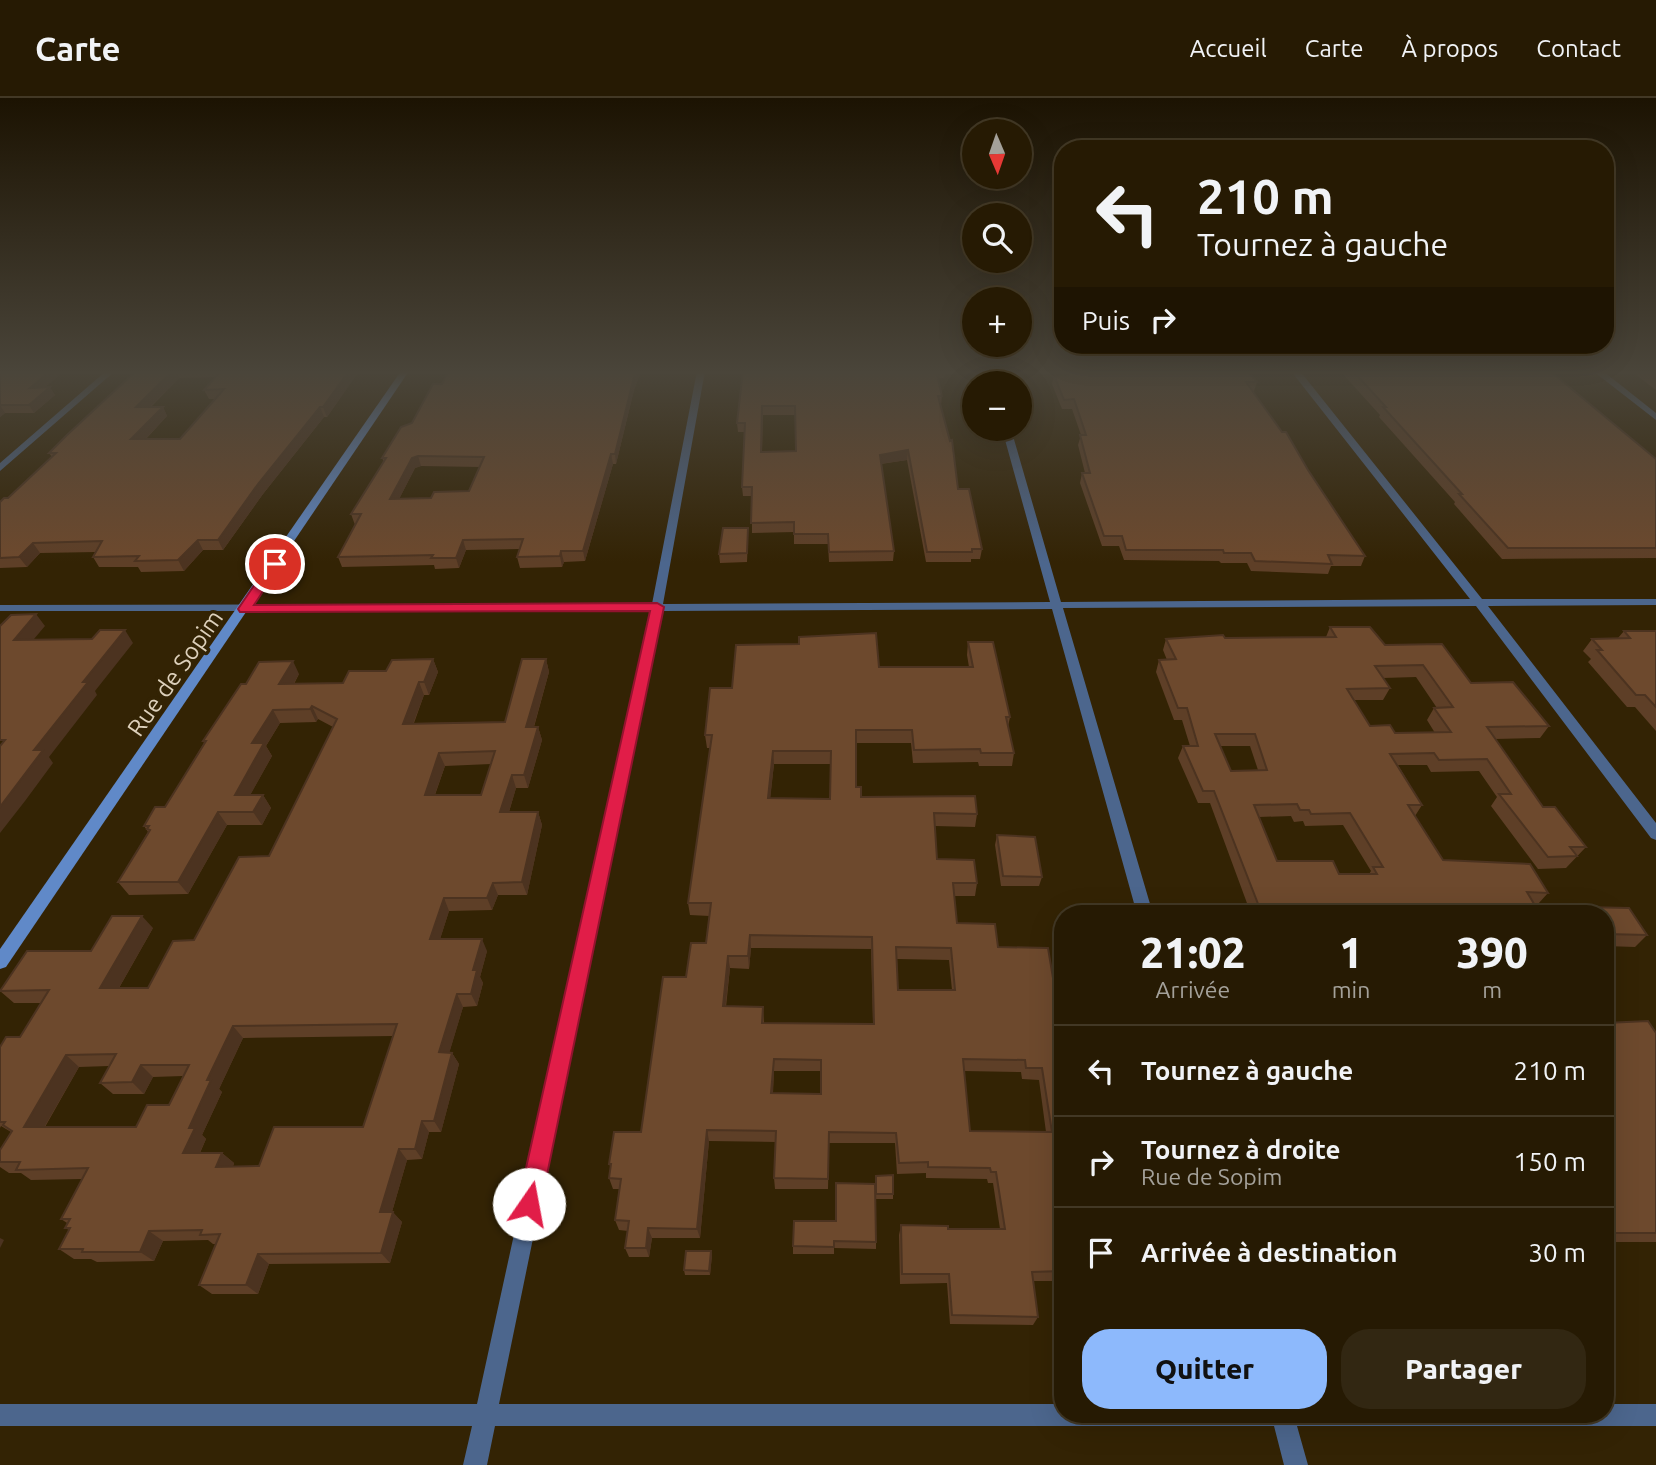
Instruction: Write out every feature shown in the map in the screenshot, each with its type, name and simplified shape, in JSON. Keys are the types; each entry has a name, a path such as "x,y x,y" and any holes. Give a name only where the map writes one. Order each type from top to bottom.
{"street":[{"path":"0,468 38,435"},
{"name":"Rue de Sopim","path":"0,962 362,435"},
{"path":"475,1465 657,607 689,435"},
{"path":"1346,435 1656,834"},
{"path":"1009,441 1142,905"},
{"path":"0,608 1656,602"},
{"path":"0,1416 1054,1415"},
{"path":"1614,1415 1656,1415"},
{"path":"1284,1423 1296,1465"}],"building":[{"path":"67,435 135,435 131,439 180,439 184,435 298,435 218,540 198,540 178,560 135,561 139,556 93,557 102,541 33,543 19,557 0,558 0,502 8,498 56,453 49,453"},
{"path":"396,435 620,435 615,454 611,454 583,551 561,551 560,556 517,557 523,539 463,540 456,558 431,558 433,555 338,557 361,514 351,514 386,458 382,458","holes":["418,456 484,457 469,491 434,492 431,498 390,499 412,458"]},
{"path":"744,435 761,435 761,452 796,451 796,435 948,435 950,441 952,440 958,489 969,489 982,549 972,549 972,552 927,552 908,450 880,455 894,551 829,552 828,534 794,534 794,522 751,523 752,487 742,487"},
{"path":"1080,435 1288,435 1365,556 1328,555 1332,564 1255,561 1251,553 1224,553 1223,550 1126,550 1122,536 1104,536 1082,473 1090,473"},
{"path":"1408,435 1627,435 1656,459 1656,548 1508,548 1459,494 1462,494"},
{"path":"723,528 748,528 747,553 719,554"},
{"path":"36,614 14,640 92,639 100,630 125,630 34,750 43,750 0,807 0,746 5,740 0,740 0,626 11,615"},
{"path":"1330,627 1370,627 1385,645 1442,644 1471,683 1513,682 1549,726 1487,727 1543,807 1555,807 1586,847 1570,847 1577,856 1548,857 1499,794 1511,794 1487,759 1439,760 1434,753 1390,754 1422,805 1408,805 1443,860 1530,864 1548,893 1527,892 1535,905 1258,905 1214,791 1203,791 1183,746 1198,746 1187,708 1178,708 1159,660 1176,659 1166,639 1223,635 1225,638 1336,637","holes":["1423,665 1453,707 1434,708 1451,732 1395,733 1390,725 1370,726 1347,689 1390,688 1375,666","1215,734 1255,734 1267,770 1231,771","1297,804 1300,810 1309,810 1311,814 1350,813 1383,867 1373,867 1377,874 1339,874 1333,861 1277,861 1254,805"]},
{"path":"1624,631 1656,631 1656,707 1645,695 1636,695 1597,650 1602,650 1592,639 1630,638"},
{"path":"876,633 879,667 973,667 968,642 993,642 1010,717 1006,717 1014,753 981,753 980,749 914,750 912,730 856,730 856,787 861,787 861,797 975,796 977,814 934,813 937,859 974,860 977,883 953,883 957,923 995,924 998,947 1048,948 1054,984 1054,1271 1032,1272 1038,1317 952,1315 949,1274 902,1274 901,1225 948,1226 948,1229 1005,1229 996,1172 991,1172 990,1168 928,1167 928,1162 899,1163 896,1133 829,1132 828,1179 774,1178 776,1131 707,1130 697,1229 648,1228 646,1248 625,1248 629,1221 615,1220 621,1179 609,1178 614,1132 641,1132 663,977 686,977 691,943 706,943 711,903 688,903 712,735 705,735 710,688 732,688 736,645 799,644 799,637","holes":["773,751 831,751 830,799 768,798","750,935 872,937 874,1024 762,1023 763,1007 723,1006 728,956 748,956","896,947 951,948 955,990 898,990","774,1059 821,1060 821,1094 771,1093","963,1059 1025,1060 1026,1068 1042,1068 1052,1132 970,1131"]},
{"path":"433,659 424,682 419,682 403,724 505,722 522,659 546,659 526,727 538,727 524,775 512,775 500,812 538,812 522,882 493,883 487,898 444,898 430,939 482,939 473,970 477,970 471,994 457,994 439,1052 452,1053 434,1121 422,1121 415,1149 399,1149 380,1212 393,1212 381,1253 258,1254 246,1285 199,1285 220,1234 200,1235 202,1230 149,1231 140,1252 82,1252 83,1249 59,1249 70,1228 65,1228 70,1219 61,1219 88,1168 16,1170 20,1162 0,1162 0,1150 12,1131 3,1125 5,1122 0,1122 0,1047 6,1037 20,1037 49,990 0,991 27,951 91,951 112,916 142,916 100,988 148,988 173,941 194,940 239,857 269,856 337,719 312,706 310,709 273,710 252,743 264,743 235,795 263,795 253,812 218,812 178,882 118,882 150,830 147,829 149,826 144,826 155,807 165,807 206,741 203,741 241,684 246,684 259,662 293,661 279,684 343,683 349,671 386,671 392,660","holes":["495,751 481,795 425,795 439,753","397,1024 363,1127 274,1127 259,1166 216,1167 222,1153 183,1153 195,1128 189,1128 211,1080 207,1080 233,1026","116,1054 100,1083 132,1082 141,1065 189,1065 169,1105 147,1105 136,1127 24,1127 66,1055"]},
{"path":"997,835 1035,837 1042,877 1003,876"},
{"path":"1614,908 1629,908 1647,935 1614,934"},
{"path":"1648,1021 1656,1033 1656,1233 1614,1233 1614,1023"},
{"path":"893,1175 893,1194 876,1194 876,1176"},
{"path":"836,1183 875,1184 876,1242 834,1241 834,1247 793,1246 794,1221 836,1221"},
{"path":"686,1251 711,1251 709,1271 684,1270"}],"route":[{"path":"275,564 244,609 657,607 529,1204"}]}
